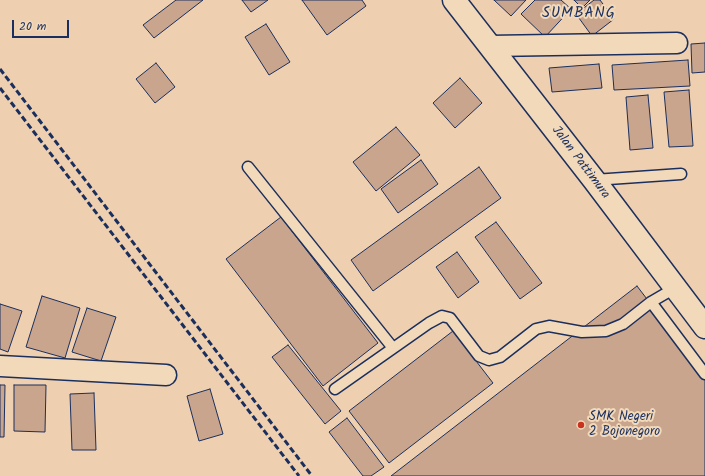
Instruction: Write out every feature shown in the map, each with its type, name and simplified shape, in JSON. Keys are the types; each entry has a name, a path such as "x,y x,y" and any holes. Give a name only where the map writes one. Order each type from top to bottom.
{"street":[{"name":"Jalan Pattimura","path":"454,0 594,180 705,327"},
{"path":"490,46 676,42"},
{"path":"0,366 166,375"}],"lane":[{"path":"248,167 393,348"},
{"path":"594,180 681,174"},
{"path":"335,389 429,323 442,316 450,318 479,356 489,360 500,357 536,329 549,326 582,332 606,331 623,324 651,302 675,288"},
{"path":"651,302 705,374"}],"building":[{"path":"176,0 203,0 154,38 143,25"},
{"path":"242,0 268,0 251,12"},
{"path":"302,0 362,0 366,6 327,35"},
{"path":"494,0 526,0 511,16"},
{"path":"535,0 561,0 571,9 545,37 521,14"},
{"path":"574,0 590,0 582,8"},
{"path":"594,0 600,0 614,19 592,36 576,14"},
{"path":"266,24 290,62 269,75 245,37"},
{"path":"705,43 705,72 692,73 691,44"},
{"path":"688,60 690,86 614,90 612,65"},
{"path":"156,63 175,87 155,103 136,79"},
{"path":"599,64 602,88 552,92 549,68"},
{"path":"460,78 482,103 455,128 433,103"},
{"path":"689,90 693,146 669,147 664,92"},
{"path":"648,95 653,148 630,150 626,97"},
{"path":"396,127 420,155 376,191 353,162"},
{"path":"421,160 438,184 398,213 381,189"},
{"path":"479,167 501,198 373,291 351,260"},
{"path":"281,217 378,343 323,386 226,259"},
{"path":"496,222 542,283 520,299 475,237"},
{"path":"457,252 479,282 458,298 436,267"},
{"name":"SMK Negeri 2 Bojonegoro","path":"637,286 705,375 705,476 391,476"},
{"path":"42,296 80,308 65,358 26,347"},
{"path":"0,304 22,311 8,352 0,349"},
{"path":"87,308 116,317 101,361 72,352"},
{"path":"453,331 493,383 389,463 349,411"},
{"path":"288,345 341,411 325,424 272,357"},
{"path":"0,385 5,385 4,437 0,437"},
{"path":"14,385 46,385 45,432 14,431"},
{"path":"210,389 223,434 199,441 187,396"},
{"path":"94,393 96,450 72,450 70,394"},
{"path":"347,418 384,467 371,476 363,476 329,432"}],"railway":[{"path":"0,69 312,476"},
{"path":"0,88 299,476"}],"place":[{"name":"SMK Negeri 2 Bojonegoro","path":"581,425"}],"district":[{"name":"SUMBANG","path":"579,14"}]}
